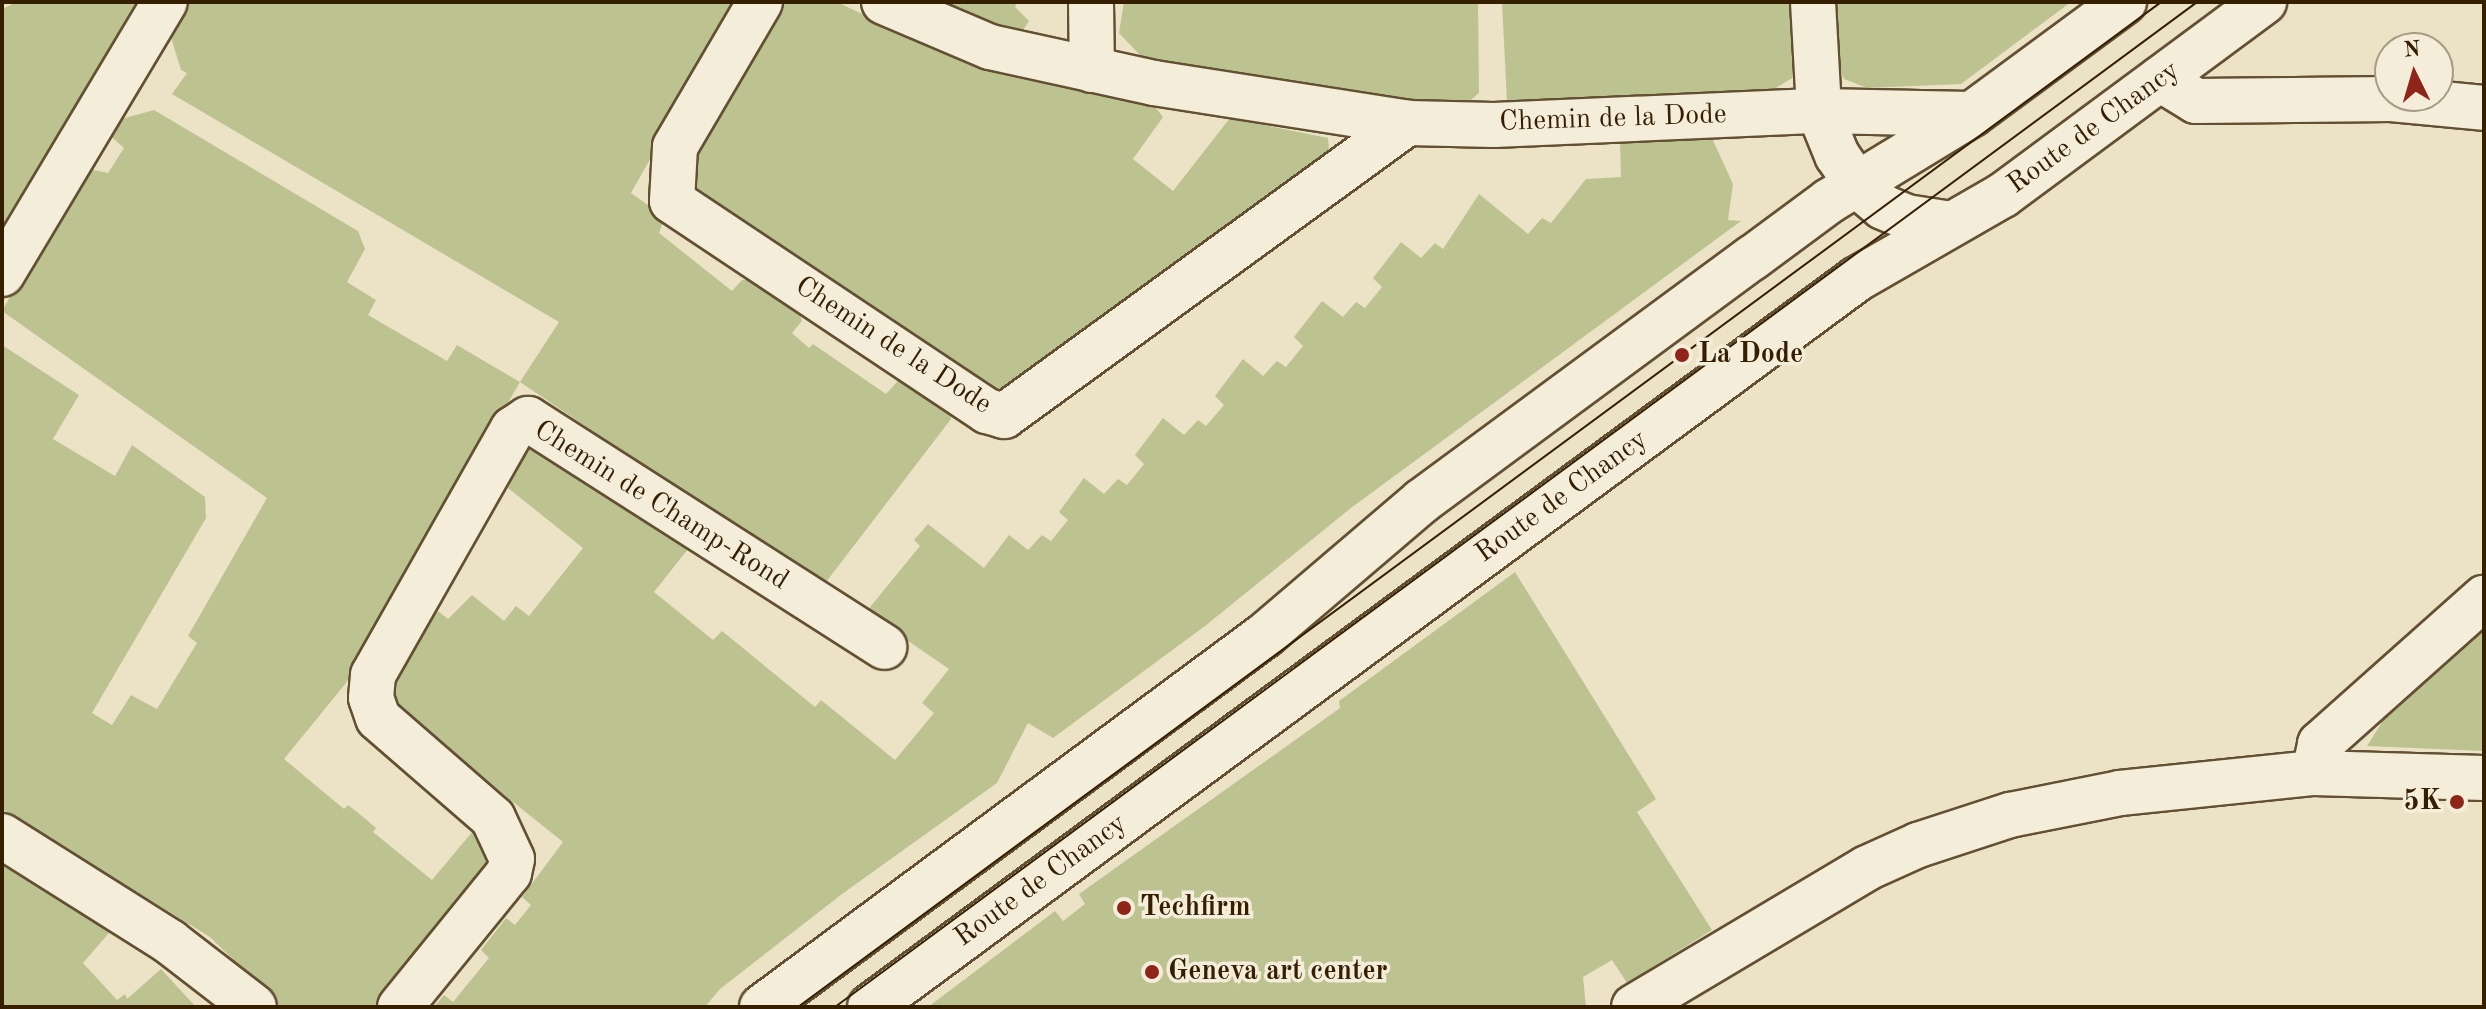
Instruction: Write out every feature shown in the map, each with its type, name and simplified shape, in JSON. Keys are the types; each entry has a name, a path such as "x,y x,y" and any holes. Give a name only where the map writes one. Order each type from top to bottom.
{"street":[{"path":"2,274 165,2"},
{"name":"Chemin de la Dode","path":"760,2 675,147 672,201 987,411 1004,416 1408,123"},
{"name":"Chemin de la Dode","path":"884,2 990,47 1092,70 1408,123 1494,125 1819,111 1972,114"},
{"path":"1091,2 1092,70"},
{"path":"1813,2 1819,111 1833,146 1857,185 1894,212 1951,224"},
{"path":"762,1007 1265,635 1422,501 1857,185 1972,114 2124,2"},
{"name":"Route de Chancy","path":"870,1007 1857,279 2003,195 2264,2"},
{"path":"2160,79 2196,101 2391,99 2484,108"},
{"name":"Chemin de Champ-Rond","path":"400,1007 509,873 512,859 493,818 378,718 371,698 373,675 513,429 528,419 884,647"},
{"path":"2314,773 2320,744 2484,598"},
{"path":"1634,1007 1867,868 1962,829 2120,793 2314,773 2484,778"},
{"path":"2,836 170,942 254,1007"}],"green space":[{"path":"17,2 138,2 2,226 2,9"},
{"path":"184,2 739,2 631,193 665,217 659,233 732,291 742,280 761,278 797,307 802,321 792,333 809,348 813,344 886,394 905,373 949,405 951,419 823,586 520,382 559,322 172,94 187,73 181,70 168,28"},
{"path":"779,2 837,2 896,30 1007,69 1156,108 1163,117 1133,159 1173,191 1230,118 1328,138 1330,160 1000,392 693,190 685,162"},
{"path":"939,2 1017,2 1015,7 1029,21 1021,33"},
{"path":"1124,2 1478,2 1479,93 1463,107 1155,71 1119,33"},
{"path":"1502,2 1793,2 1798,64 1794,77 1766,94 1507,102"},
{"path":"1831,2 2071,2 1961,84 1867,88 1844,79 1836,60"},
{"path":"154,110 358,231 365,249 347,282 376,300 368,315 447,361 457,345 520,382 346,683 284,759 344,809 348,805 362,816 376,828 373,832 432,880 478,825 491,869 381,1007 281,1007 210,937 2,809 2,345 79,395 53,439 115,476 132,445 205,497 206,518 92,713 112,725 131,695 157,709 197,643 188,636 267,498 2,311 84,168 108,173 124,148 107,133 114,121"},
{"path":"1711,136 1733,184 1728,220 1741,221 1351,508 1205,626 1053,738 1028,723 997,783 842,894 720,989 705,1007 434,1007 444,995 453,1002 489,958 481,950 506,918 515,925 531,905 522,897 563,842 398,710 392,674 438,611 448,619 472,595 504,621 516,606 529,616 583,548 508,488 529,435 688,539 688,549 654,592 713,640 722,631 815,707 821,700 895,760 934,713 922,703 949,669 866,612 920,546 914,540 928,524 984,568 1009,535 1028,550 1042,535 1051,541 1068,520 1059,512 1084,478 1104,494 1118,479 1127,485 1144,464 1135,455 1163,418 1184,435 1198,420 1206,426 1224,405 1215,396 1243,359 1263,376 1277,361 1286,367 1303,346 1294,337 1322,301 1343,317 1356,302 1365,308 1382,287 1373,278 1401,242 1421,258 1435,243 1443,249 1479,194 1528,234 1542,218 1551,223 1586,179 1621,177 1620,141"},
{"path":"1515,572 1656,799 1637,812 1712,930 1627,983 1612,960 1583,977 1586,1007 928,1007 1055,911 1063,921 1085,904 1079,894 1340,708 1339,701"},
{"path":"2484,622 2484,751 2367,746 2391,708"},
{"path":"2,850 115,926 83,963 117,1000 125,994 127,999 161,969 196,1007 2,1007"}],"tram line":[{"path":"798,1007 2161,2"},
{"path":"835,1007 2197,2"}],"place":[{"name":"La Dode","path":"1682,355"},
{"name":"5K","path":"2457,802"},
{"name":"Techfirm","path":"1124,908"},
{"name":"Geneva art center","path":"1152,972"}]}
